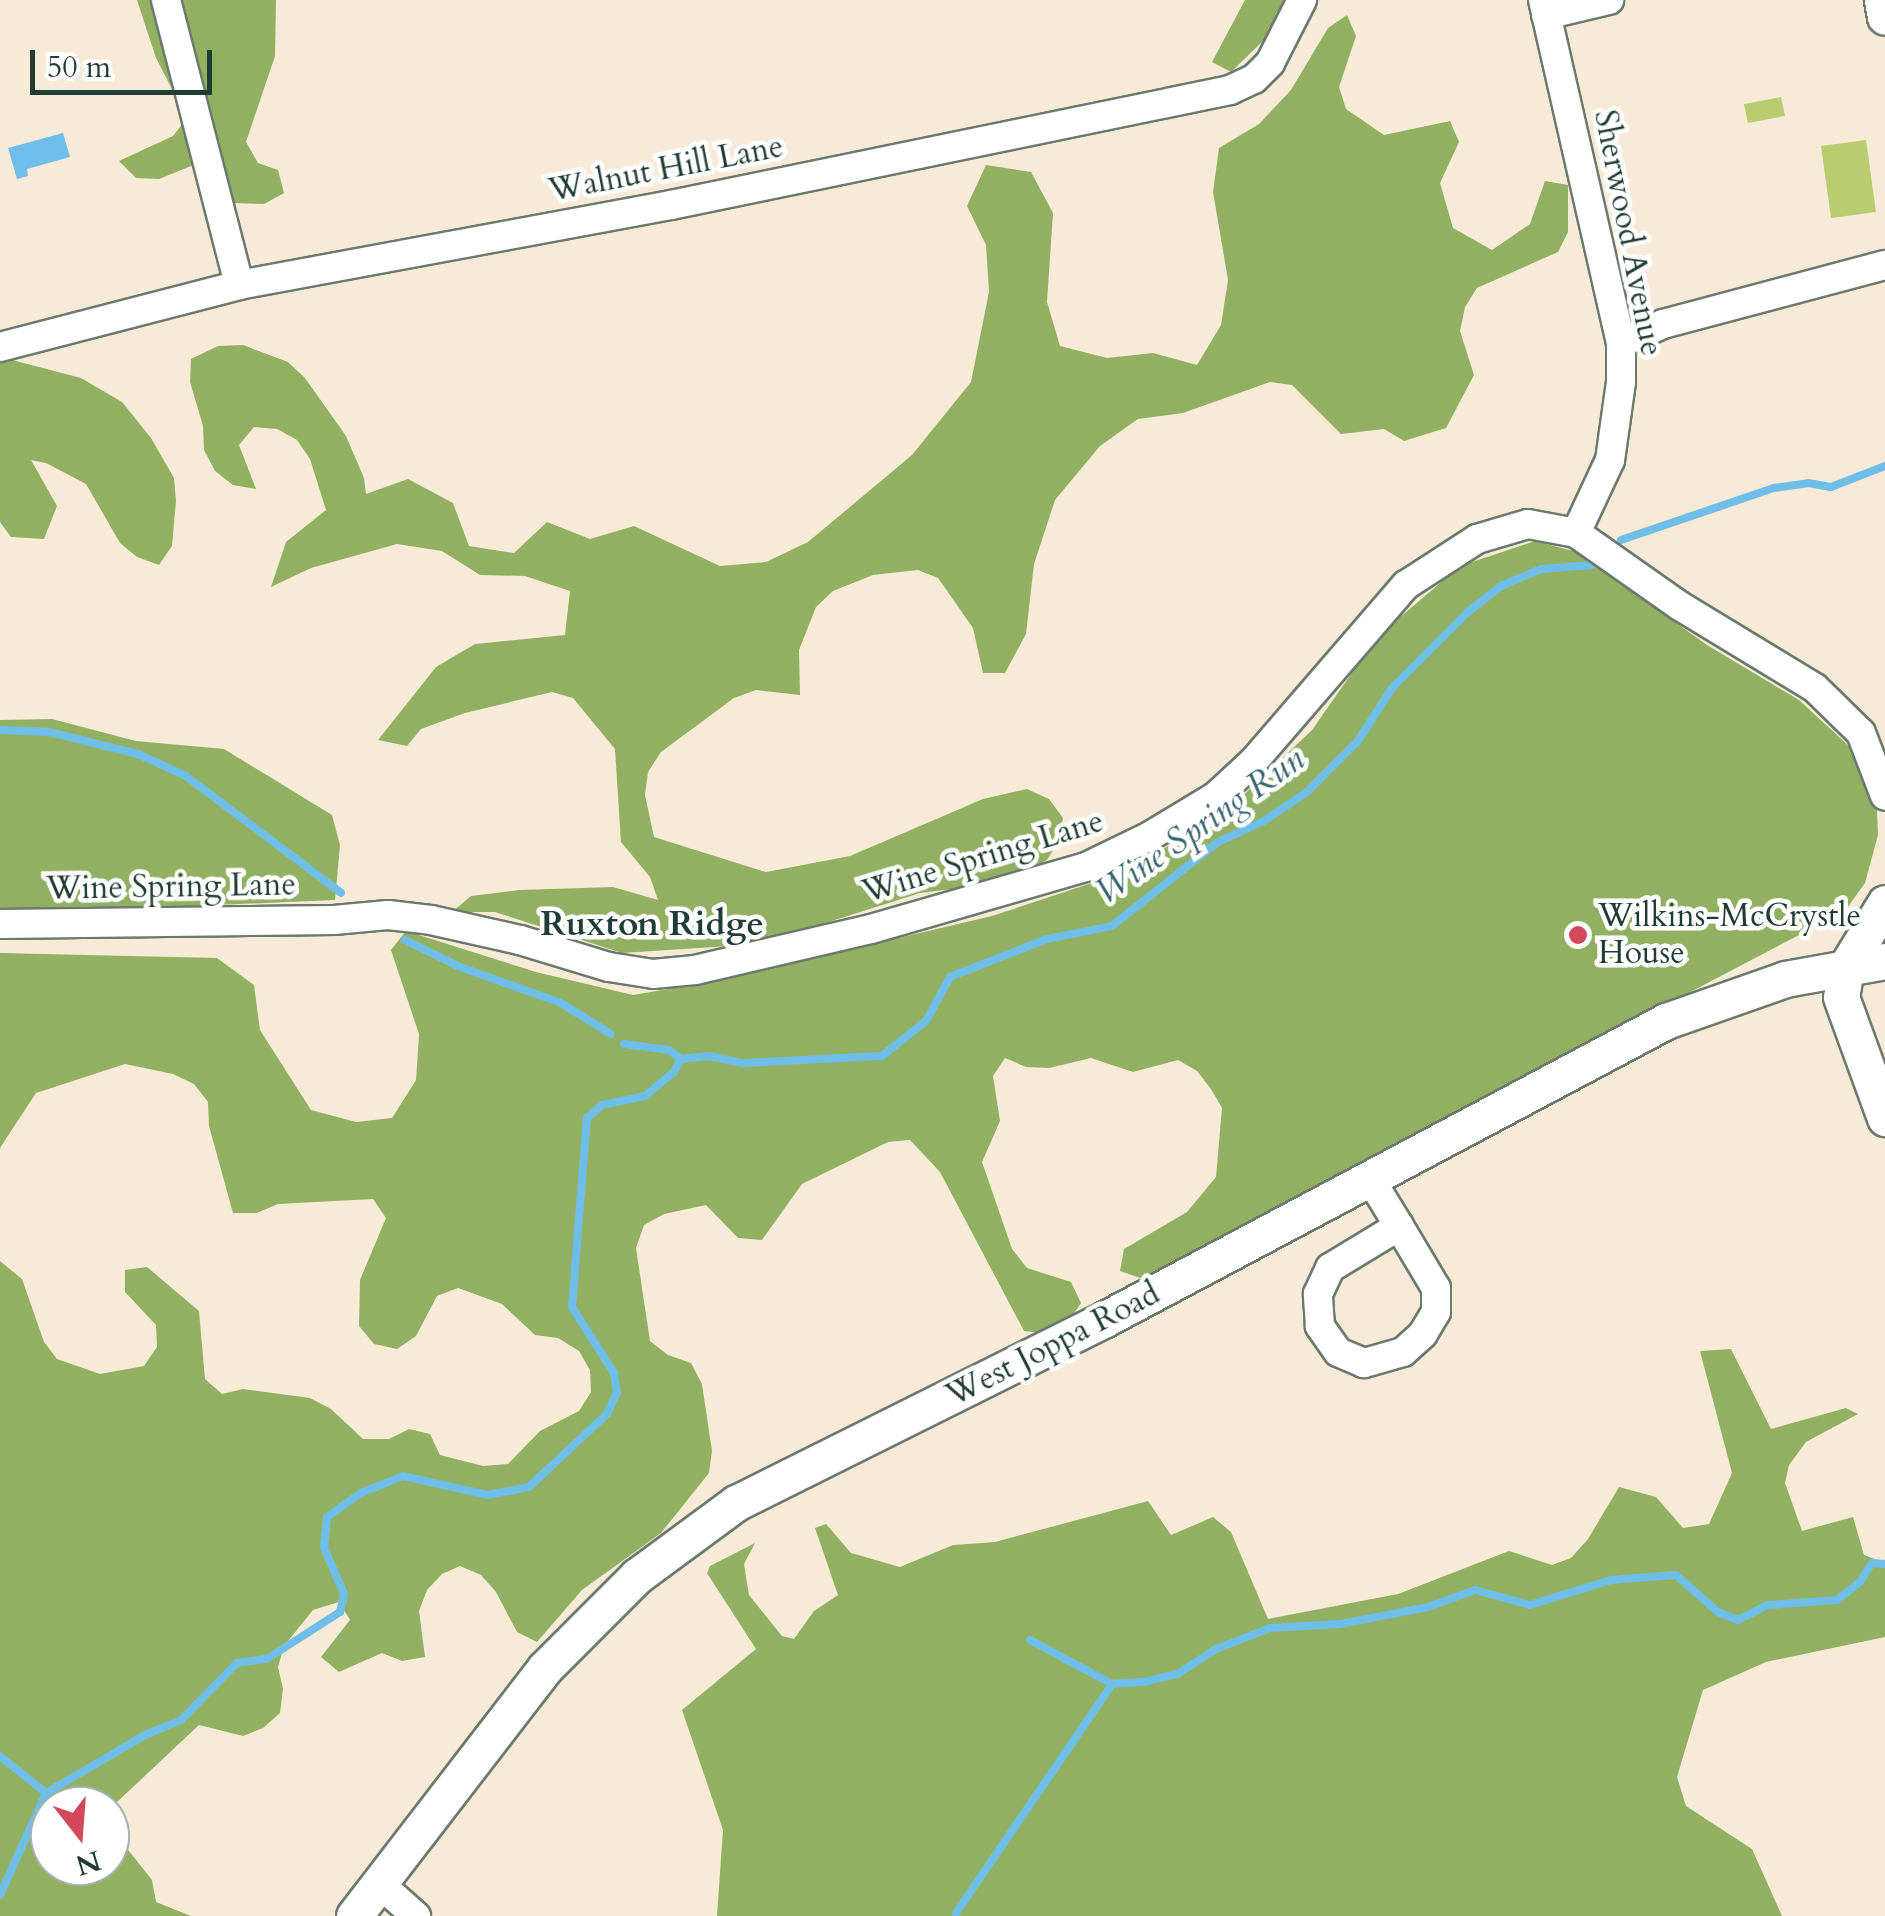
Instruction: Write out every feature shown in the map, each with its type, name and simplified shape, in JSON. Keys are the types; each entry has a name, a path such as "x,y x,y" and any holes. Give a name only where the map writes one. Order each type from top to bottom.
{"street":[{"path":"166,0 239,286"},
{"name":"Walnut Hill Lane","path":"0,347 239,286 671,206 1230,90 1254,78 1270,63 1302,0"},
{"path":"1545,8 1608,0"},
{"path":"1882,0 1885,16"},
{"name":"Sherwood Avenue","path":"1545,8 1621,343 1621,382 1610,460 1576,533"},
{"path":"1621,343 1664,324 1885,265"},
{"name":"Wine Spring Lane","path":"0,924 334,920 388,915 467,928 608,967 653,974 695,970 870,929 1086,867 1150,836 1216,796 1253,762 1406,585 1442,558 1477,539 1528,524 1576,533 1680,606 1815,688 1860,733 1885,796"},
{"path":"1885,903 1846,967 1842,996 1885,1118"},
{"name":"West Joppa Road","path":"354,1916 545,1668 638,1576 708,1520 779,1479 955,1396 1371,1180 1666,1021 1770,984 1885,961"},
{"path":"1371,1180 1400,1226 1436,1288 1436,1312 1423,1334 1403,1352 1364,1363 1338,1352 1320,1326 1318,1294 1330,1268 1400,1226"},
{"path":"381,1885 416,1916"}],"green space":[{"path":"137,0 160,0 201,162 159,179 136,178 119,161 173,136 187,118 156,58"},
{"path":"174,0 276,0 275,56 246,142 258,163 278,170 284,193 264,204 233,203"},
{"path":"1245,0 1288,0 1269,35 1231,72 1212,62"},
{"path":"1347,15 1356,36 1339,87 1346,109 1384,135 1450,121 1459,142 1440,183 1453,228 1492,250 1530,224 1545,181 1568,185 1568,232 1558,252 1477,288 1465,307 1460,331 1474,375 1446,428 1404,441 1384,429 1341,434 1292,385 1270,382 1183,413 1138,419 1100,446 1055,500 1034,564 1026,634 1005,673 983,673 973,628 938,578 918,570 873,575 833,591 816,607 799,650 800,695 756,690 734,698 661,752 648,772 645,795 654,837 766,872 850,856 983,799 1027,789 1049,799 1063,818 1059,841 1047,860 1008,882 920,893 760,944 622,953 495,912 452,912 471,896 519,890 613,887 658,900 650,877 621,842 615,749 573,698 552,692 465,713 421,729 407,746 378,740 436,667 475,644 565,635 570,591 525,576 480,575 442,551 397,544 311,568 271,587 286,542 326,510 310,459 297,440 277,429 254,427 239,445 256,489 233,485 215,471 204,450 203,426 190,382 191,359 218,346 243,345 288,362 305,378 346,436 364,478 366,494 408,479 453,503 469,546 514,553 547,522 590,539 634,526 720,566 766,562 808,542 912,455 971,382 989,292 986,245 967,206 986,165 1031,172 1053,213 1047,302 1060,346 1107,358 1153,353 1197,365 1221,325 1228,280 1213,192 1219,148 1259,124 1291,90 1328,28"},
{"path":"1781,97 1785,116 1748,123 1744,104"},
{"path":"1866,140 1876,212 1831,218 1821,146"},
{"path":"12,360 81,378 122,402 151,438 174,478 176,501 172,546 159,565 137,557 120,543 86,484 46,463 31,460 57,506 44,539 11,537 0,522 0,362"},
{"path":"1535,541 1577,552 1707,645 1799,700 1850,747 1877,808 1878,835 1865,883 1845,911 1143,1279 1120,1271 1124,1249 1187,1212 1216,1177 1222,1108 1211,1089 1197,1071 1178,1060 1133,1072 1091,1058 1049,1068 1026,1067 1005,1058 993,1076 1000,1121 982,1162 1012,1249 1027,1268 1071,1282 1081,1303 1068,1322 1049,1334 1024,1331 940,1172 910,1140 888,1142 802,1184 762,1240 738,1238 706,1205 664,1214 644,1225 636,1248 650,1341 668,1355 691,1363 702,1384 712,1451 709,1473 661,1533 582,1590 537,1642 517,1632 496,1592 481,1575 460,1566 442,1574 427,1590 419,1611 425,1657 402,1661 382,1653 339,1672 321,1657 350,1620 339,1602 313,1610 284,1646 278,1667 283,1689 280,1713 263,1728 243,1736 199,1725 130,1790 130,1786 30,1786 30,1886 130,1886 130,1852 152,1880 156,1902 191,1916 0,1916 0,1261 22,1279 44,1342 57,1359 100,1374 144,1366 157,1347 156,1325 125,1292 125,1270 147,1267 199,1311 205,1379 222,1394 243,1389 310,1398 331,1409 363,1439 389,1439 409,1429 430,1434 440,1455 483,1466 508,1464 540,1431 579,1411 591,1392 590,1370 579,1351 558,1338 535,1335 502,1304 458,1288 437,1296 416,1336 397,1349 374,1344 359,1326 360,1280 386,1218 373,1199 278,1204 257,1213 233,1213 209,1126 208,1102 194,1084 173,1074 125,1064 36,1093 0,1148 0,953 217,958 254,985 260,1030 311,1110 356,1122 392,1118 416,1080 419,1034 391,950 406,931 536,972 633,995 715,981 992,916 1107,878 1216,821 1312,730 1377,637 1460,566"},
{"path":"52,719 136,741 224,749 332,815 340,845 335,900 0,914 0,720"},
{"path":"1731,1349 1771,1429 1846,1408 1858,1414 1806,1442 1789,1465 1785,1483 1802,1531 1853,1517 1864,1555 1885,1563 1885,1637 1766,1662 1703,1690 1677,1777 1686,1806 1752,1849 1782,1916 717,1916 723,1830 682,1710 756,1649 707,1573 710,1566 755,1543 744,1564 749,1595 782,1636 794,1639 814,1611 838,1595 815,1528 826,1524 851,1553 900,1567 953,1545 995,1542 1148,1501 1171,1535 1213,1517 1231,1532 1268,1619 1398,1594 1509,1551 1552,1565 1571,1558 1588,1539 1619,1487 1656,1497 1683,1528 1709,1524 1732,1473 1700,1351"}],"water":[{"path":"63,133 70,157 27,169 28,176 17,179 8,148"}],"waterway":[{"name":"Wine Spring Run","path":"1621,540 1774,488 1808,483 1831,487 1885,466"},
{"name":"Wine Spring Run","path":"624,1044 669,1050 681,1059 709,1056 742,1063 882,1056 926,1021 950,977 1047,939 1112,926 1218,842 1262,822 1307,792 1358,741 1392,688 1469,611 1501,586 1541,569 1593,565"},
{"name":"Wine Spring Run","path":"0,730 49,732 138,754 186,776 341,893"},
{"name":"Wine Spring Run","path":"405,940 460,967 559,1002 611,1034"},
{"path":"0,1895 46,1793 147,1734 181,1720 237,1663 267,1659 340,1612 344,1594 324,1547 327,1517 361,1493 403,1476 488,1495 529,1487 607,1414 617,1393 614,1373 572,1307 587,1118 602,1105 645,1096 674,1072 681,1059"},
{"path":"1030,1640 1112,1684 1144,1682 1179,1673 1216,1649 1270,1628 1340,1624 1428,1607 1475,1590 1530,1605 1611,1580 1676,1575 1718,1612 1738,1620 1768,1605 1837,1600 1860,1582 1872,1563 1885,1564"},
{"path":"956,1913 1112,1684"},
{"path":"0,1756 37,1786"}],"place":[{"name":"Wilkins-McCrystle House","path":"1578,935"}],"district":[{"name":"Ruxton Ridge","path":"652,924"}]}
